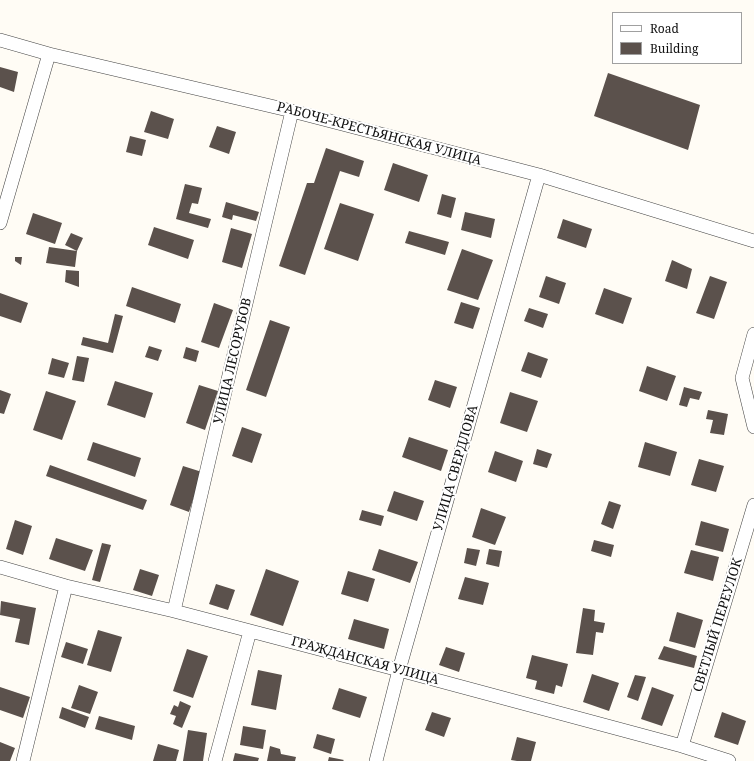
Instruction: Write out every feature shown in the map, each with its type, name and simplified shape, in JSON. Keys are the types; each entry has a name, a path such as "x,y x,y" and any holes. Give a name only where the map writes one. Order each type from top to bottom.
{"street":[{"name":"РАБОЧЕ-КРЕСТЬЯНСКАЯ УЛИЦА","path":"0,40 48,54 292,111 539,175 754,241"},
{"path":"0,224 48,54"},
{"name":"УЛИЦА ЛЕСОРУБОВ","path":"174,611 292,111"},
{"name":"УЛИЦА СВЕРДЛОВА","path":"376,761 399,670 539,175"},
{"path":"754,334 742,378 754,427"},
{"name":"СВЕТЛЫЙ ПЕРЕУЛОК","path":"682,746 754,505"},
{"name":"ГРАЖДАНСКАЯ УЛИЦА","path":"0,567 66,586 174,611 399,670 682,746 729,761"},
{"path":"23,761 66,586"},
{"path":"215,761 250,631"}],"building":[{"path":"0,67 18,72 14,92 0,87"},
{"path":"608,73 700,105 688,150 594,116"},
{"path":"151,111 174,119 168,139 144,132"},
{"path":"217,126 236,132 229,154 209,147"},
{"path":"130,136 146,140 142,156 126,152"},
{"path":"326,148 364,161 359,177 340,171 305,275 279,266 307,183 314,183"},
{"path":"393,163 428,175 419,202 384,190"},
{"path":"185,184 202,188 198,204 192,203 189,213 211,219 208,228 176,219"},
{"path":"442,194 456,198 451,218 437,214"},
{"path":"226,202 259,212 256,221 233,215 232,220 222,217"},
{"path":"340,203 374,214 358,261 324,249"},
{"path":"465,212 495,219 491,238 461,230"},
{"path":"33,213 62,223 55,244 26,234"},
{"path":"563,219 592,229 586,248 557,238"},
{"path":"154,227 194,240 188,259 148,245"},
{"path":"231,228 252,234 242,268 222,262"},
{"path":"409,231 449,242 445,255 405,243"},
{"path":"71,233 83,238 77,251 65,245"},
{"path":"49,247 77,251 75,267 46,263"},
{"path":"462,249 493,260 478,300 447,290"},
{"path":"15,257 22,257 21,265 15,261"},
{"path":"672,260 692,269 687,289 665,281"},
{"path":"66,270 79,271 79,287 65,282"},
{"path":"546,276 566,283 559,304 539,297"},
{"path":"710,276 727,282 714,319 696,313"},
{"path":"132,287 181,304 175,323 126,306"},
{"path":"604,288 632,298 623,324 595,314"},
{"path":"0,293 28,303 21,323 0,316"},
{"path":"461,302 480,308 473,329 454,323"},
{"path":"214,303 233,310 219,348 201,342"},
{"path":"529,308 548,314 543,328 524,321"},
{"path":"115,314 123,316 113,353 81,345 83,337 108,343"},
{"path":"270,320 290,327 266,397 246,390"},
{"path":"149,346 162,350 158,361 145,357"},
{"path":"186,347 199,351 196,362 183,358"},
{"path":"528,352 548,359 541,378 521,371"},
{"path":"77,356 89,358 84,382 72,380"},
{"path":"52,358 69,363 64,378 48,374"},
{"path":"647,366 676,376 667,401 639,391"},
{"path":"435,380 457,387 450,408 428,400"},
{"path":"115,381 153,393 145,418 107,405"},
{"path":"199,385 218,391 205,430 186,423"},
{"path":"684,387 702,392 699,400 690,398 687,407 679,405"},
{"path":"0,390 11,394 4,414 0,413"},
{"path":"46,391 76,401 62,440 33,430"},
{"path":"510,392 538,401 527,432 500,423"},
{"path":"708,410 728,414 724,435 710,433 713,420 706,419"},
{"path":"242,427 262,434 252,463 232,456"},
{"path":"409,437 448,450 441,471 402,457"},
{"path":"93,442 141,458 135,477 87,460"},
{"path":"645,442 677,452 670,476 638,467"},
{"path":"537,449 552,454 547,468 533,464"},
{"path":"495,451 523,461 516,482 488,472"},
{"path":"699,459 724,466 716,492 691,485"},
{"path":"50,465 147,500 143,510 46,476"},
{"path":"183,466 202,472 189,512 170,505"},
{"path":"394,491 424,501 417,521 387,511"},
{"path":"609,501 621,505 613,529 601,524"},
{"path":"481,508 506,517 495,545 472,537"},
{"path":"362,510 384,516 381,526 359,520"},
{"path":"15,520 32,526 23,555 6,549"},
{"path":"701,521 729,529 723,552 695,545"},
{"path":"56,538 93,550 85,571 49,559"},
{"path":"594,540 614,545 611,557 591,551"},
{"path":"102,543 111,545 100,582 92,580"},
{"path":"467,548 480,550 476,566 464,563"},
{"path":"379,549 418,562 410,583 372,570"},
{"path":"489,549 502,551 499,567 486,564"},
{"path":"691,550 719,557 713,581 684,573"},
{"path":"140,569 159,575 152,596 133,590"},
{"path":"266,569 299,581 283,626 250,615"},
{"path":"348,571 375,579 368,602 341,594"},
{"path":"465,577 489,583 483,605 458,599"},
{"path":"216,584 235,590 228,610 209,604"},
{"path":"1,601 36,608 29,645 15,642 20,619 0,615"},
{"path":"583,608 595,610 594,621 605,623 603,633 596,632 593,655 576,653"},
{"path":"677,612 703,620 695,648 669,641"},
{"path":"354,619 389,629 384,649 348,639"},
{"path":"98,630 122,637 111,672 87,665"},
{"path":"66,642 88,649 83,664 61,657"},
{"path":"664,646 697,656 694,668 658,659"},
{"path":"446,647 465,653 459,672 439,665"},
{"path":"187,649 208,656 193,698 173,691"},
{"path":"532,655 568,664 562,687 556,685 554,694 535,689 537,681 526,678"},
{"path":"258,670 282,675 276,710 251,705"},
{"path":"592,674 619,683 609,711 583,702"},
{"path":"635,675 646,677 638,701 627,697"},
{"path":"79,685 98,692 90,714 71,708"},
{"path":"0,687 30,697 23,718 0,710"},
{"path":"652,687 674,695 662,726 641,719"},
{"path":"339,688 367,697 360,718 332,709"},
{"path":"180,701 191,706 182,728 173,724 176,716 170,714 174,705 178,707"},
{"path":"62,707 89,717 85,728 59,718"},
{"path":"432,712 451,718 444,737 425,730"},
{"path":"722,712 746,721 738,745 714,737"},
{"path":"99,716 135,726 132,740 95,729"},
{"path":"243,726 266,730 263,749 240,745"},
{"path":"188,730 207,733 203,761 183,761"},
{"path":"317,734 335,739 331,754 313,748"},
{"path":"517,737 536,742 531,761 511,760"},
{"path":"0,742 15,748 10,761 0,761"},
{"path":"158,744 179,750 176,761 153,761"},
{"path":"270,746 280,749 281,754 296,757 295,761 267,761"},
{"path":"235,753 259,758 258,761 233,761"},
{"path":"329,757 344,760 328,761"}]}
